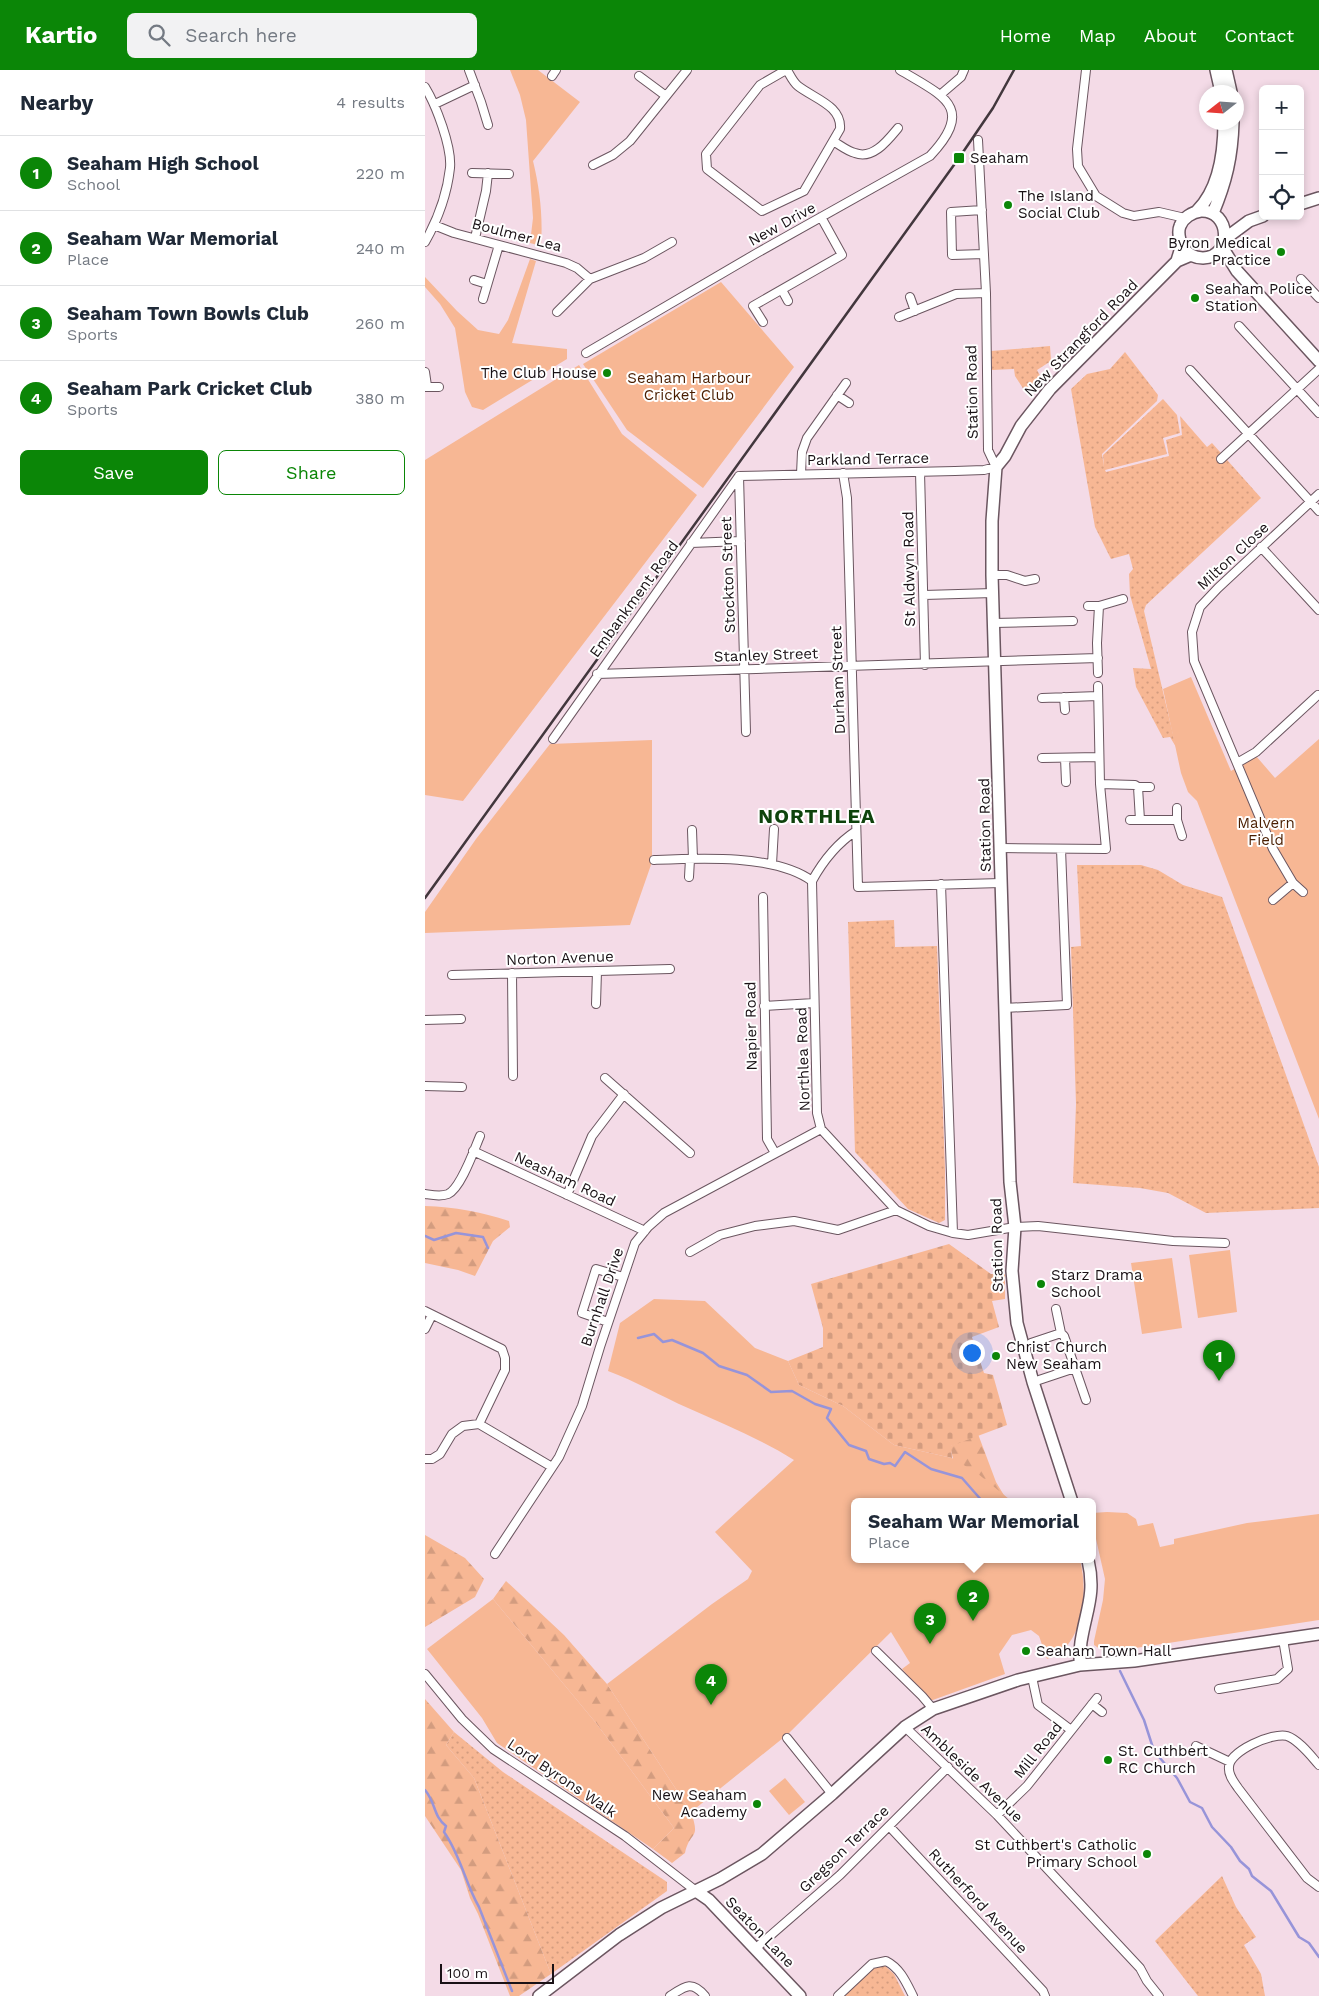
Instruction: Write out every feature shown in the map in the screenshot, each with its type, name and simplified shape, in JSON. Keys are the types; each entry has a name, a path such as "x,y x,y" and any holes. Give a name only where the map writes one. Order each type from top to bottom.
{"main road":[{"path":"1216,70 1219,85"},
{"path":"1226,70 1229,85"},
{"path":"1177,261 1181,245 1179,236 1182,223 1206,203 1217,172 1223,130"},
{"path":"1213,213 1224,188 1229,168 1233,146 1233,130"},
{"path":"1304,203 1319,198"},
{"path":"1197,212 1213,213 1224,225 1224,242 1237,271"},
{"path":"1181,245 1191,256 1206,258 1213,256 1224,242 1249,222 1259,218"},
{"path":"1224,225 1249,222"},
{"name":"New Strangford Road","path":"997,467 1034,408 1177,261 1191,256"},
{"path":"1213,256 1237,271 1319,361"},
{"name":"Station Road","path":"997,467 992,521 992,575 1010,1182 1015,1227 1012,1272 1014,1304 1022,1345 1071,1498"},
{"path":"1080,1666 1083,1634 1092,1594 1092,1580 1089,1563"},
{"path":"1083,1634 1087,1654 1093,1665"},
{"path":"539,1996 619,1935 661,1908 728,1875 762,1854 832,1794 905,1727 933,1709 1031,1677 1080,1666 1319,1634"},
{"name":"Seaton Lane","path":"696,1891 709,1900 799,1996"}],"street":[{"path":"469,70 488,125"},
{"path":"593,165 613,155 630,141 687,70"},
{"path":"787,70 796,85 836,112 841,120 840,130 804,191 762,211 707,169 706,154 760,84 787,70"},
{"path":"900,70 940,95 961,77 964,70"},
{"path":"1086,70 1077,149 1079,166 1085,179 1096,196 1123,213 1135,216 1153,212 1167,213 1182,223"},
{"path":"639,76 666,96"},
{"path":"435,104 475,85"},
{"path":"425,87 435,104 444,134 450,166 445,196 425,242"},
{"name":"New Drive","path":"586,353 930,156 951,130 952,123 949,106 940,95"},
{"path":"833,141 855,153 864,154 876,150 898,128"},
{"name":"Station Road","path":"978,140 986,293 988,450 997,467"},
{"path":"472,173 509,174"},
{"path":"475,238 487,191 488,174"},
{"path":"982,210 951,212 951,256 984,254"},
{"path":"763,322 753,306 842,256 821,217"},
{"name":"Boulmer Lea","path":"434,225 454,233 566,263 577,268 590,279"},
{"path":"557,312 590,279 644,258 672,242"},
{"path":"483,299 499,245"},
{"path":"1301,279 1319,298"},
{"path":"474,280 487,284"},
{"path":"782,290 789,302"},
{"path":"899,317 956,294 986,293"},
{"path":"909,297 915,311"},
{"path":"1239,326 1319,413"},
{"path":"1221,459 1319,369"},
{"path":"1190,370 1319,511"},
{"path":"425,372 426,387 439,387"},
{"path":"801,474 802,452 807,438 846,383"},
{"path":"837,395 849,403"},
{"name":"Parkland Terrace","path":"739,476 984,470 997,467"},
{"name":"St Aldwyn Road","path":"920,472 925,665"},
{"name":"Durham Street","path":"843,473 847,498 850,667 858,887 941,884"},
{"name":"Stockton Street","path":"739,476 746,732"},
{"name":"Embankment Road","path":"553,739 597,674 739,476"},
{"name":"Milton Close","path":"1303,892 1293,883 1273,850 1194,661 1192,632 1200,607 1217,588 1319,494"},
{"path":"691,543 741,541"},
{"path":"1261,547 1319,610"},
{"path":"992,575 1007,575 1025,581 1035,579"},
{"path":"924,595 993,593"},
{"path":"1088,606 1099,606 1123,599"},
{"path":"1099,606 1099,673"},
{"path":"994,624 1073,621"},
{"name":"Stanley Street","path":"597,674 995,663 1098,658"},
{"path":"1001,848 1106,849 1100,784 1098,686"},
{"path":"1237,763 1255,752 1318,695"},
{"path":"1042,698 1098,696"},
{"path":"1064,697 1065,710"},
{"path":"1042,758 1099,757"},
{"path":"1065,758 1066,782"},
{"path":"1100,784 1131,783 1138,787 1150,786"},
{"path":"1138,787 1140,820"},
{"path":"1177,808 1177,820 1182,836"},
{"path":"1129,820 1177,820"},
{"path":"772,864 774,828"},
{"path":"689,877 692,830"},
{"path":"654,860 691,859 772,864 801,873 812,882 822,863 841,840 856,830"},
{"path":"1005,1008 1067,1005 1061,849"},
{"name":"Northlea Road","path":"812,882 817,1113 821,1129 896,1210 929,1226 953,1234 967,1235 1015,1227 1038,1226 1173,1241 1225,1243"},
{"path":"953,1234 941,884 1001,882"},
{"path":"1273,900 1293,883"},
{"name":"Napier Road","path":"763,897 767,1139 775,1153"},
{"name":"Norton Avenue","path":"451,975 670,969"},
{"path":"596,1004 597,971"},
{"path":"512,974 513,1076"},
{"path":"764,1006 815,1003"},
{"path":"425,1020 461,1019"},
{"path":"605,1078 690,1153"},
{"path":"425,1086 462,1087"},
{"path":"567,1195 591,1136 624,1094"},
{"name":"Burnhall Drive","path":"495,1554 559,1457 582,1406 635,1243 664,1213 821,1129"},
{"path":"425,1194 440,1196 456,1189 480,1136"},
{"name":"Neasham Road","path":"473,1151 645,1231"},
{"path":"691,1252 720,1235 755,1226 794,1222 838,1230 896,1210"},
{"path":"608,1322 582,1313 596,1269 623,1277"},
{"path":"1056,1308 1061,1333 1064,1336 1086,1400"},
{"path":"425,1329 429,1313 502,1349 505,1358 505,1370 479,1424"},
{"path":"1031,1342 1061,1333"},
{"path":"1033,1382 1075,1368"},
{"path":"425,1459 432,1459 440,1454 452,1434 463,1426 479,1424 552,1467"},
{"path":"1219,1689 1277,1679 1288,1669 1283,1639"},
{"path":"876,1651 933,1709"},
{"name":"Lord Byrons Walk","path":"425,1674 462,1719 493,1749 625,1836 696,1891"},
{"path":"1031,1677 1038,1705 1071,1730"},
{"name":"Mill Road","path":"997,1815 1027,1786 1095,1701 1102,1712"},
{"name":"Ambleside Avenue","path":"905,1727 997,1815 1140,1968 1147,1981 1159,1996"},
{"path":"1319,1765 1299,1744 1285,1735 1268,1737 1234,1756 1229,1768 1231,1777 1238,1788 1307,1878 1319,1887"},
{"path":"787,1738 832,1794"},
{"path":"1196,1746 1230,1762"},
{"name":"Gregson Terrace","path":"756,1948 840,1875 948,1767"},
{"name":"Rutherford Avenue","path":"889,1826 1043,1991 1045,1996"},
{"path":"838,1996 872,1964 886,1960 898,1970 913,1996"},
{"path":"670,1996 683,1987 692,1985 705,1996"}],"green space":[{"path":"510,70 538,70 580,102 533,161 540,203 541,246 530,243 533,218 526,120 520,95"},
{"path":"530,259 536,261 512,343 567,349 567,359 483,410 472,407 465,392 455,328 440,304 425,287 425,277 478,330 499,334 508,320"},
{"name":"Seaham Harbour Cricket Club","path":"721,282 794,367 703,488 627,430 583,364"},
{"path":"1050,346 1051,361 1037,370 1043,381 1026,393 1015,376 1014,369 992,370 991,351"},
{"path":"1125,352 1158,395 1157,401 1102,454 1104,467 1103,455 1163,399 1177,415 1180,433 1163,438 1167,454 1105,470 1106,472 1169,456 1166,440 1182,435 1180,416 1207,447 1212,443 1261,498 1146,605 1144,611 1176,747 1170,737 1163,738 1136,687 1133,668 1151,669 1130,595 1129,574 1133,569 1129,554 1111,559 1095,527 1071,389 1087,374 1110,369"},
{"path":"579,365 622,434 697,495 463,801 425,795 425,460"},
{"name":"Malvern Field","path":"1191,677 1231,771 1256,756 1275,778 1319,739 1319,1119 1197,801 1188,792 1181,773 1163,689"},
{"path":"652,740 652,862 630,925 425,933 425,912 476,839 550,744"},
{"path":"1077,865 1141,865 1158,870 1183,885 1222,897 1319,1167 1319,1208 1206,1213 1168,1193 1140,1188 1073,1183 1076,1104 1071,947 1081,946"},
{"path":"894,920 895,947 937,946 945,1169 945,1220 939,1223 908,1209 855,1152 848,922"},
{"path":"425,1206 468,1210 509,1221 510,1227 493,1241 475,1276 458,1270 425,1263"},
{"name":"Christ Church New Seaham","path":"949,1244 991,1274 1005,1274 1005,1299 992,1301 999,1327 972,1337 984,1373 993,1375 1007,1425 951,1446 952,1458 894,1445 843,1406 799,1385 788,1361 823,1347 823,1328 811,1284"},
{"path":"1230,1250 1237,1312 1198,1318 1189,1255"},
{"path":"1172,1258 1182,1328 1142,1334 1131,1263"},
{"path":"654,1299 705,1301 755,1348 788,1361 799,1385 843,1406 894,1445 952,1458 977,1473 1008,1498 851,1498 851,1563 1081,1563 1084,1594 1083,1607 1071,1640 1064,1649 1047,1659 1039,1636 1031,1630 1012,1635 999,1654 1005,1674 930,1701 902,1669 910,1663 891,1632 788,1734 691,1812 607,1684 748,1579 752,1571 715,1532 794,1460 742,1432 608,1371 620,1323"},
{"path":"978,1434 996,1482 1006,1498 1001,1498 956,1471 950,1446"},
{"path":"1096,1513 1127,1513 1136,1519 1138,1526 1153,1523 1160,1547 1174,1544 1174,1539 1247,1523 1319,1514 1319,1620 1109,1652 1103,1651 1094,1645 1105,1579 1096,1539"},
{"path":"425,1535 465,1558 484,1579 475,1597 425,1627"},
{"path":"506,1581 564,1635 607,1684 691,1812 695,1827 694,1835 689,1841 685,1853 672,1863 653,1849 674,1828 596,1723 493,1599"},
{"path":"493,1599 596,1723 674,1828 653,1849 497,1743 482,1718 427,1649"},
{"path":"425,1699 454,1732 446,1745 474,1778 551,1974 519,1996 510,1996 470,1898 461,1870 425,1816"},
{"path":"454,1732 503,1772 667,1882 667,1891 551,1974 474,1778 446,1745"},
{"path":"785,1778 805,1802 789,1815 769,1791"},
{"path":"1222,1876 1236,1907 1256,1937 1244,1945 1261,1974 1265,1996 1198,1996 1155,1941"},
{"path":"883,1964 894,1974 905,1996 844,1996 872,1968"}],"waterway":[{"path":"425,1236 434,1240 456,1233 483,1237 488,1248"},
{"path":"638,1338 654,1334 663,1342 672,1340 703,1353 719,1366 747,1375 771,1392 792,1391 815,1404 831,1409 827,1418 849,1445 866,1451 869,1459 884,1464 890,1463 895,1466 905,1452 931,1469 962,1478 980,1498"},
{"path":"1120,1671 1144,1720 1154,1751 1177,1778 1190,1802 1202,1808 1212,1827 1249,1869 1252,1876 1271,1891 1299,1937 1309,1943 1319,1957"},
{"path":"425,1790 439,1818 446,1826 444,1832 455,1850 512,1991"}],"railway":[{"path":"425,898 959,158 993,108 1014,70"}],"place":[{"name":"Seaham","path":"959,158"},
{"name":"The Island Social Club","path":"1008,205"},
{"name":"Byron Medical Practice","path":"1281,252"},
{"name":"Seaham Police Station","path":"1195,298"},
{"name":"The Club House","path":"607,373"},
{"name":"Starz Drama School","path":"1041,1284"},
{"name":"Christ Church New Seaham","path":"996,1356"},
{"name":"Seaham High School","path":"1219,1381"},
{"name":"Seaham War Memorial","path":"973,1621"},
{"name":"Seaham Town Bowls Club","path":"930,1644"},
{"name":"Seaham Town Hall","path":"1026,1651"},
{"name":"Seaham Park Cricket Club","path":"711,1705"},
{"name":"St. Cuthbert RC Church","path":"1108,1760"},
{"name":"New Seaham Academy","path":"757,1804"},
{"name":"St Cuthbert's Catholic Primary School","path":"1147,1854"}],"district":[{"name":"NORTHLEA","path":"817,816"}]}
